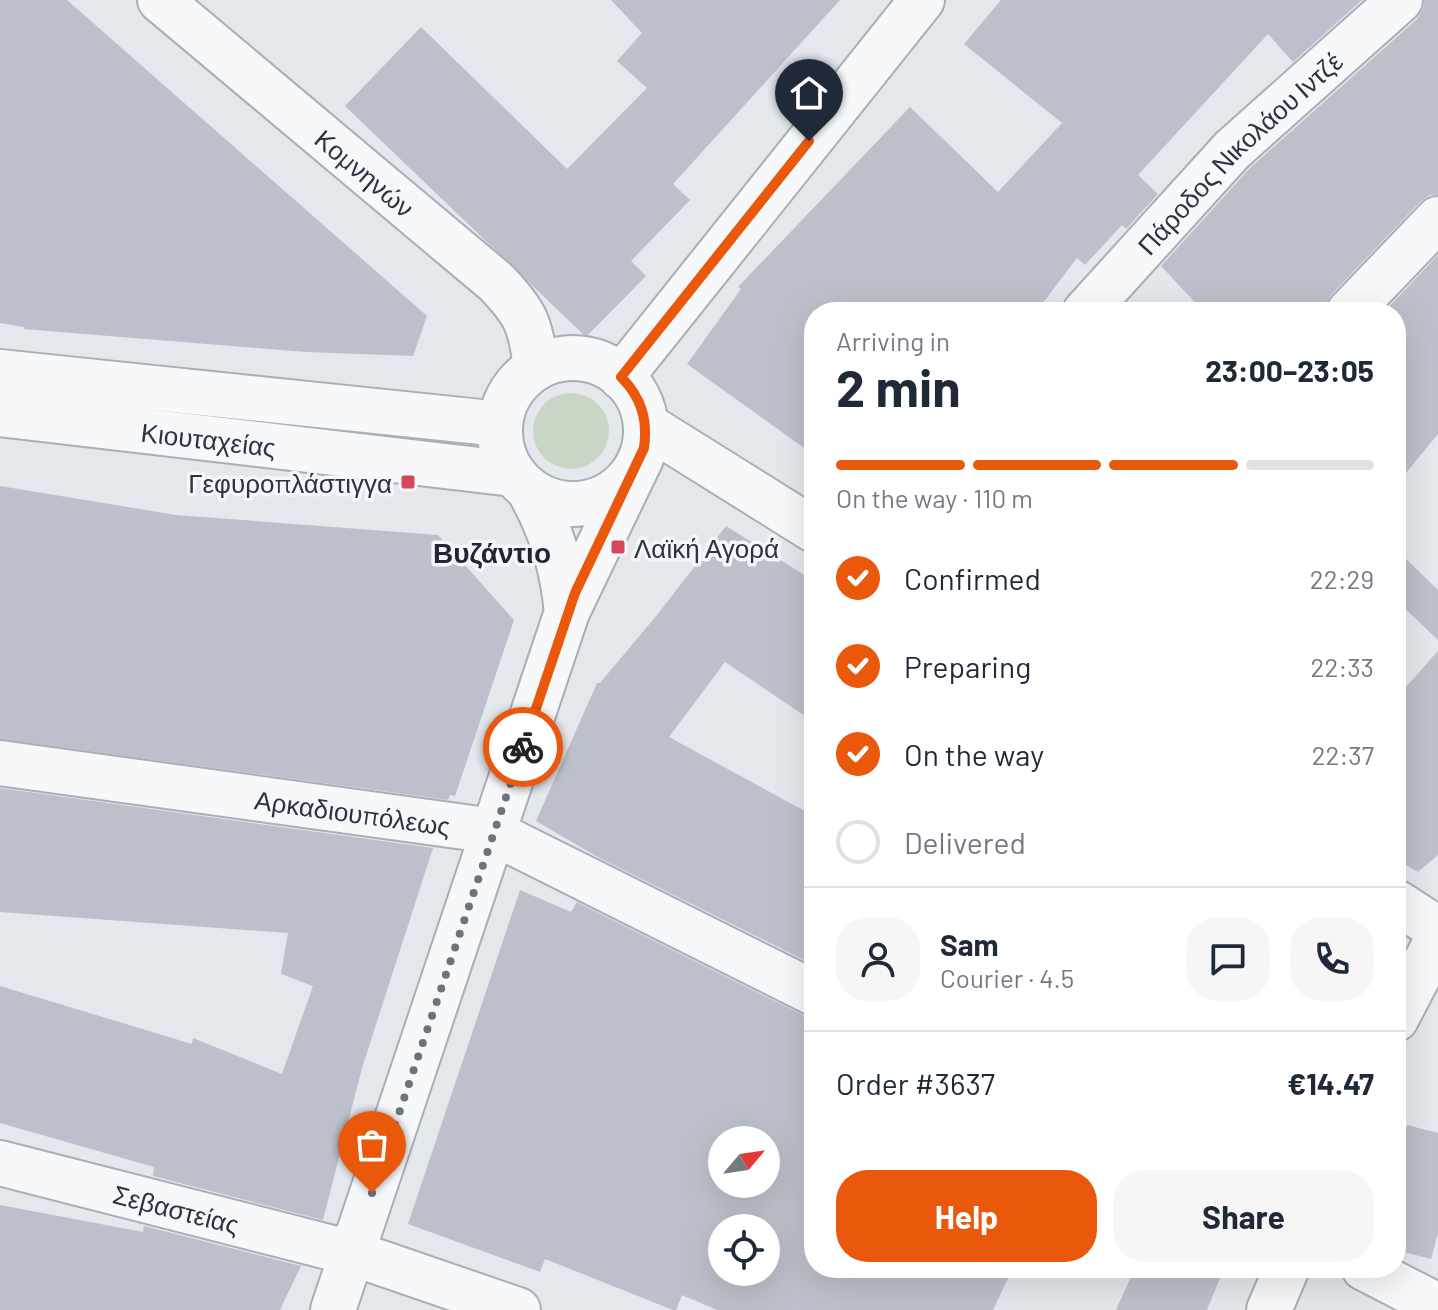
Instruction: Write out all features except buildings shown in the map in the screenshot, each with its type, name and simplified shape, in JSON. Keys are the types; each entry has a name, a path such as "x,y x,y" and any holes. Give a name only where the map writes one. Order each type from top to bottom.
{"street":[{"name":"Κομνηνών","path":"160,0 496,282 518,306 529,325 536,368"},
{"path":"621,377 922,0"},
{"name":"Πάροδος Νικολάου Ιντζέ","path":"1094,302 1232,150 1400,0"},
{"path":"1359,302 1438,219"},
{"path":"333,1310 567,612 643,442 635,394 621,377 603,364 581,358 558,359 536,368 518,382 502,412 500,424 502,447 544,518 558,553 567,612"},
{"name":"Κιουταχείας","path":"0,372 500,424"},
{"name":"Κιουταχείας","path":"0,414 521,482"},
{"path":"521,482 559,503 593,501 622,485 643,442"},
{"path":"643,442 804,525"},
{"name":"Αρκαδιουπόλεως","path":"0,763 464,825 494,833 804,988"},
{"path":"1406,908 1438,929"},
{"path":"1406,1000 1438,938"},
{"name":"Σεβαστείας","path":"0,1163 352,1253 518,1310"},
{"path":"1269,1310 1283,1278"},
{"path":"1383,1278 1438,1306"}],"green space":[{"path":"571,393 585,396 598,404 606,417 609,431 606,445 598,458 585,466 571,469 557,466 544,458 536,445 533,431 536,417 544,404 557,396"}],"way so far":[{"path":"372,1193 523,747"}],"place":[{"name":"Γεφυροπλάστιγγα","path":"408,482"},
{"name":"Λαϊκή Αγορά","path":"618,547"}],"district":[{"name":"Βυζάντιο","path":"492,552"}],"route":[{"path":"523,747 567,612 644,448 646,425 640,404 621,377 809,141"}]}
